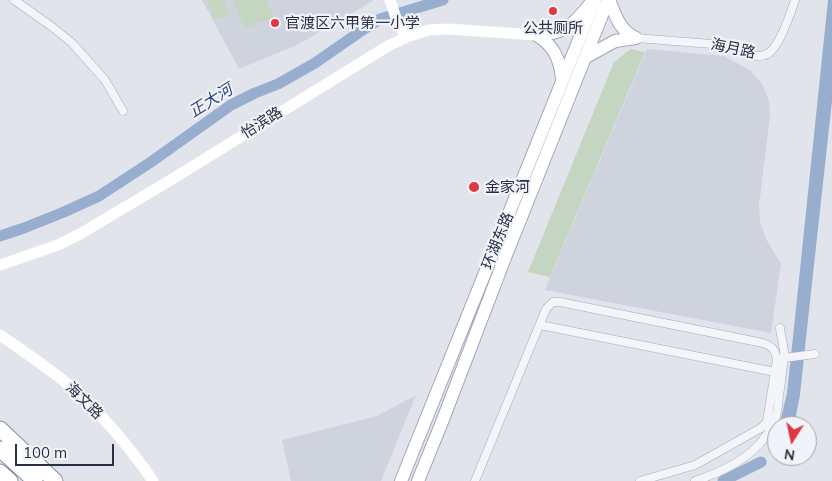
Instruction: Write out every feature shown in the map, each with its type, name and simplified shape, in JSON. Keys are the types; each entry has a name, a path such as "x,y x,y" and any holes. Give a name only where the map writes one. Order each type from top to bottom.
{"highway":[{"path":"0,429 55,481"},
{"path":"0,449 34,481"},
{"path":"0,472 10,481"}],"main road":[{"path":"536,35 556,32 567,27 594,0"},
{"name":"环湖东路","path":"402,481 594,0"},
{"path":"609,0 617,20 627,34 636,38"},
{"name":"环湖东路","path":"418,481 506,255 609,0"},
{"path":"536,35 544,39 552,47 562,70 562,81"},
{"path":"586,57 615,41 636,38"}],"street":[{"path":"14,0 72,43 105,80 123,111"},
{"name":"海月路","path":"636,38 724,45 749,54 764,55 772,52 776,45 795,0"},
{"path":"394,3 407,37"},
{"name":"怡滨路","path":"0,265 58,245 80,234 388,46 407,37 429,30 448,29 536,35"},
{"path":"475,481 540,325 549,305 553,302 770,345 776,352 777,359 766,422 761,428 695,465 640,481"},
{"path":"540,325 775,372"},
{"path":"695,481 726,469 742,459 756,448 776,418 787,357 784,353 780,328"},
{"name":"海文路","path":"0,335 68,384 94,409 132,453 153,481"},
{"path":"787,357 815,354"}],"shaded area":[{"name":"官渡区六甲第一小学","path":"202,0 373,1 297,45 239,69"},
{"path":"647,49 724,56 751,71 762,84 769,101 770,117 759,206 760,221 766,239 781,264 771,333 545,290"},
{"path":"416,395 381,481 291,481 282,440 377,416"}],"green space":[{"path":"207,0 224,0 230,15 214,20"},
{"path":"233,0 267,0 273,17 244,28"},
{"path":"631,49 645,52 550,277 528,272 614,62"}],"water":[{"path":"828,0 832,0 832,101 800,395 796,416 781,416 787,393"}],"waterway":[{"name":"正大河","path":"0,236 64,212 99,196 151,162 231,105 278,84 315,63 380,19 443,0"},
{"name":"金家河","path":"723,481 761,462"}],"place":[{"name":"公共厕所","path":"553,11"},
{"name":"官渡区六甲第一小学","path":"275,23"},
{"name":"金家河","path":"474,187"}]}
